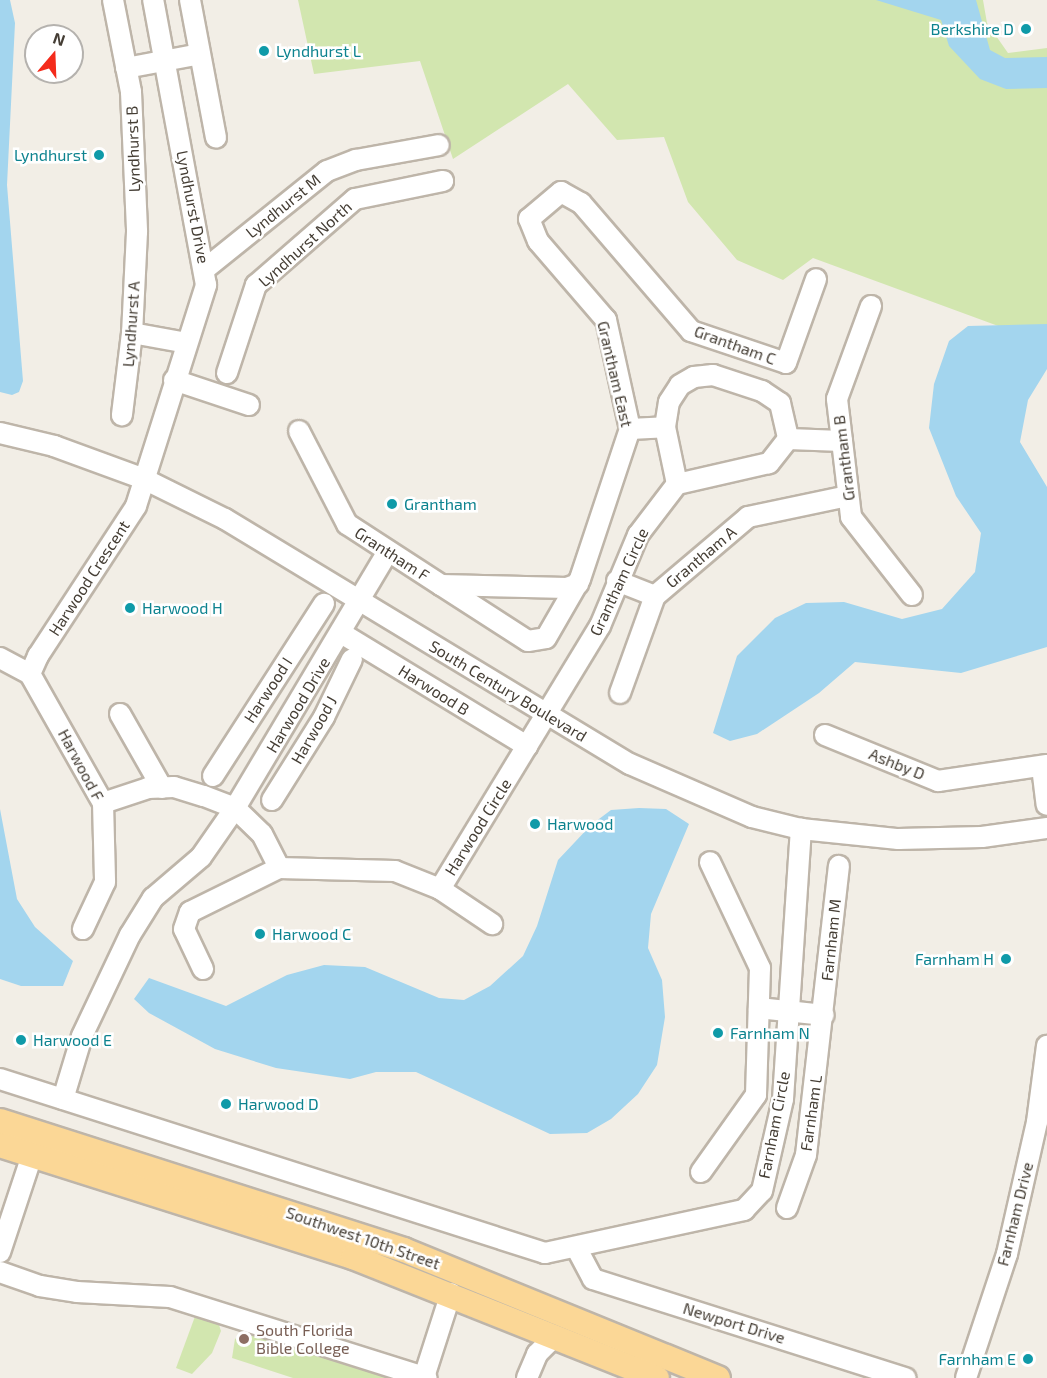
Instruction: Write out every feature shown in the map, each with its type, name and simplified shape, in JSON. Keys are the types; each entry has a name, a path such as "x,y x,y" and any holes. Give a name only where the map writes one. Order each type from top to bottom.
{"main road":[{"name":"Southwest 10th Street","path":"0,1121 36,1144 451,1293 657,1378"},
{"name":"Southwest 10th Street","path":"0,1145 36,1144 347,1231 533,1302 718,1378"},
{"path":"451,1293 482,1292 533,1302"}],"street":[{"name":"Lyndhurst B","path":"112,0 131,92 137,232"},
{"name":"Lyndhurst Drive","path":"144,479 206,285 205,269 153,0"},
{"path":"190,0 216,138"},
{"path":"126,68 200,54"},
{"name":"Lyndhurst M","path":"205,269 327,171 356,160 439,145"},
{"name":"Lyndhurst North","path":"227,373 256,285 355,199 443,181"},
{"name":"Grantham C","path":"538,241 530,219 561,192 581,203 691,331 786,363 816,279"},
{"name":"Lyndhurst A","path":"122,415 132,333 137,232"},
{"name":"Grantham East","path":"538,241 606,320 630,429 576,589"},
{"name":"Grantham B","path":"871,306 837,399 851,518 912,595"},
{"path":"132,333 187,343"},
{"path":"738,381 748,351"},
{"path":"713,375 738,381 780,403 788,439 769,463 757,468 677,484 666,427 669,402 680,385 694,377 713,375"},
{"path":"174,380 249,405"},
{"path":"630,429 666,427"},
{"name":"Grantham F","path":"299,431 347,524 441,585 576,589"},
{"name":"South Century Boulevard","path":"0,433 54,446 144,479 225,519 630,764 697,796 752,817 801,829 898,839 982,837 1047,828"},
{"path":"788,439 842,441"},
{"name":"Harwood Crescent","path":"30,674 38,656 136,506 144,479"},
{"name":"Grantham Circle","path":"547,713 600,626 617,580 638,534 677,484"},
{"name":"Grantham A","path":"620,693 655,596 748,517 848,496"},
{"name":"Harwood Drive","path":"235,807 388,552"},
{"path":"617,580 655,596"},
{"path":"441,585 528,641 546,638 576,589"},
{"name":"Harwood I","path":"213,776 324,604"},
{"name":"Harwood B","path":"341,633 527,746"},
{"path":"0,658 30,674"},
{"name":"Harwood J","path":"272,800 324,717 352,659"},
{"name":"Harwood F","path":"30,674 103,803 105,882 83,929"},
{"path":"273,683 324,717"},
{"name":"Harwood Circle","path":"279,868 395,871 440,889 547,713"},
{"path":"120,714 162,788"},
{"name":"Ashby D","path":"825,735 938,781 1044,766"},
{"path":"1044,766 1047,805"},
{"path":"103,803 148,788 174,788 235,807 262,834 279,868 190,912 184,929 203,969"},
{"path":"0,1079 63,1099 82,1036 130,935 153,898 201,856 235,807"},
{"name":"Farnham Circle","path":"63,1099 382,1199 545,1253 577,1249 744,1210 762,1191 783,1099 790,1011 795,886 801,829"},
{"path":"701,1172 756,1095 759,1008 760,968 710,861"},
{"name":"Farnham M","path":"824,1015 839,866"},
{"path":"440,889 492,924"},
{"path":"759,1008 824,1015"},
{"name":"Farnham L","path":"787,1208 806,1155 824,1015"},
{"name":"Farnham Drive","path":"966,1378 1007,1254 1037,1122 1047,1046"},
{"path":"0,1252 36,1144"},
{"name":"Newport Drive","path":"577,1249 593,1279 906,1378"},
{"path":"0,1272 40,1286 77,1292 170,1297 426,1378 451,1293"},
{"path":"527,1378 537,1354 555,1336"}],"green space":[{"path":"298,0 983,0 987,23 1008,53 1047,48 1047,344 813,258 783,280 737,260 688,202 664,137 617,140 568,84 453,159 420,61 314,74"},
{"path":"197,1311 218,1322 221,1331 212,1353 192,1374 176,1368"},
{"path":"248,1330 402,1378 293,1378 232,1358 235,1339"}],"water":[{"path":"0,0 10,0 15,23 7,185 23,381 19,392 12,395 0,392"},
{"path":"876,0 976,0 990,50 1005,58 1047,57 1047,88 1006,89 980,79 949,46 941,20"},
{"path":"1047,324 1047,369 1028,400 1020,442 1047,487 1047,647 961,673 855,662 819,693 757,734 730,741 713,733 737,656 775,618 806,603 844,602 902,619 942,609 975,572 981,533 956,496 929,428 934,384 949,341 968,326"},
{"path":"0,809 17,899 35,927 73,961 63,986 21,986 0,979"},
{"path":"666,809 689,824 651,914 648,948 662,980 665,1017 657,1065 638,1094 611,1119 587,1133 550,1134 416,1072 376,1072 350,1079 276,1068 215,1049 149,1013 134,999 149,978 226,1006 287,975 324,965 365,967 439,998 464,1000 490,986 523,956 537,926 558,860 591,825 611,810"}],"place":[{"name":"Berkshire D","path":"1026,29"},
{"name":"Lyndhurst L","path":"264,51"},
{"name":"Lyndhurst","path":"99,155"},
{"name":"Grantham","path":"392,504"},
{"name":"Harwood H","path":"130,608"},
{"name":"Harwood","path":"535,824"},
{"name":"Harwood C","path":"260,934"},
{"name":"Farnham H","path":"1006,959"},
{"name":"Farnham N","path":"718,1033"},
{"name":"Harwood E","path":"21,1040"},
{"name":"Harwood D","path":"226,1104"},
{"name":"South Florida Bible College","path":"244,1339"},
{"name":"Farnham E","path":"1028,1359"}]}
